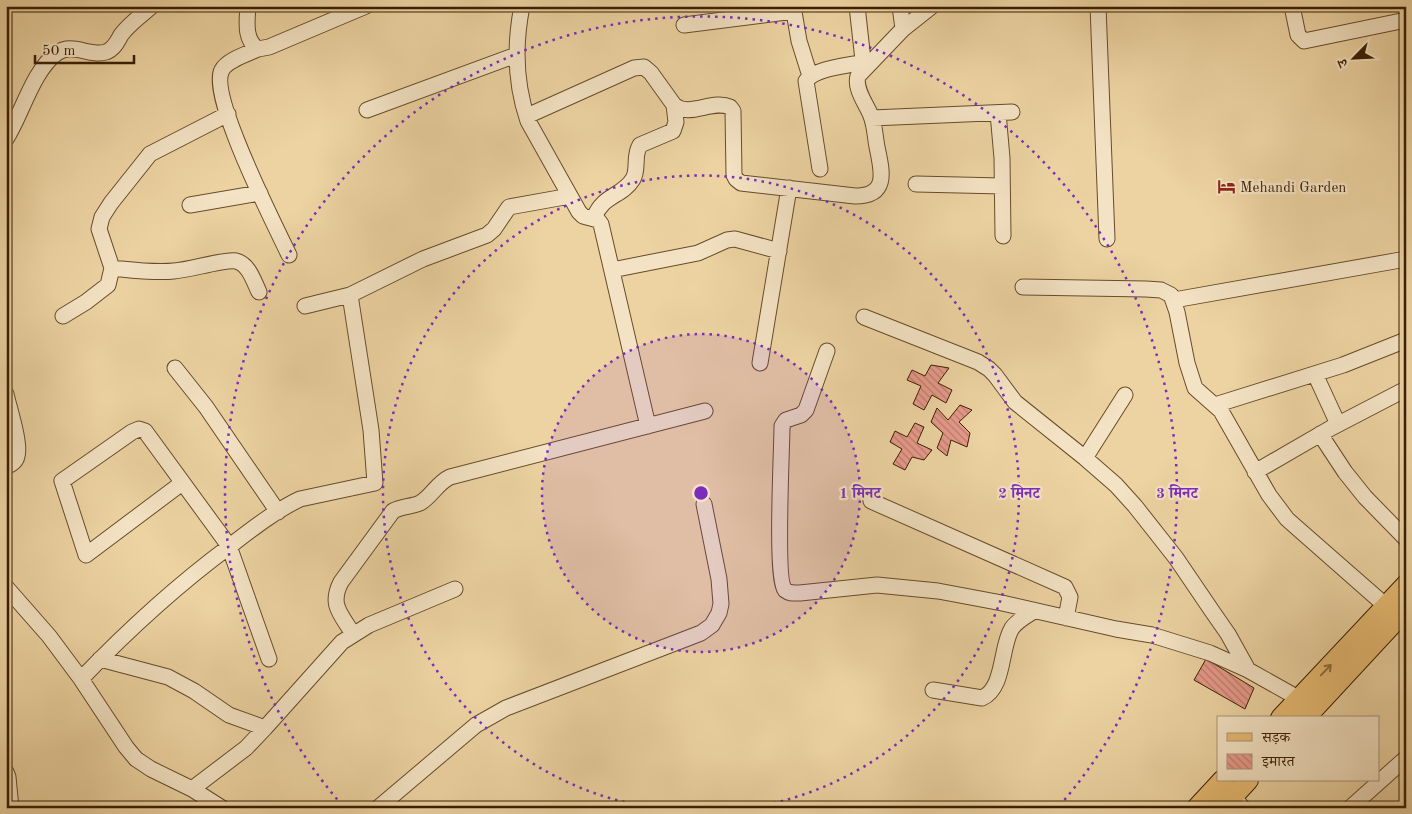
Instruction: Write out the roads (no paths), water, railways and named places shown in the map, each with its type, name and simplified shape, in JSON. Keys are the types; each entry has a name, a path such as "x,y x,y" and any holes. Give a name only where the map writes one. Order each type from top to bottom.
{"main road":[{"path":"1282,716 1406,584"},
{"path":"1307,716 1406,608"},
{"path":"1197,808 1228,795 1245,782"}],"street":[{"path":"6,139 34,84 48,61 56,53 63,49 96,53 104,53 111,50 124,31 152,6"},
{"path":"248,6 247,30 249,40 258,49"},
{"path":"290,255 245,163 221,89 220,73 226,64 258,49 269,47 366,6"},
{"path":"522,6 516,55 519,90 527,116 570,196 584,216 594,218 601,224 648,426"},
{"path":"857,6 864,65"},
{"path":"900,6 903,29"},
{"path":"527,116 640,66 651,73 674,105 682,110 717,104 724,104 730,107 733,111 734,168 736,179 741,183 867,196 880,186 881,168 872,118 857,85 858,76 864,65 903,29 932,6"},
{"path":"1098,6 1107,239"},
{"path":"1292,6 1298,36 1304,41 1406,20"},
{"path":"684,25 794,9 799,41 810,76"},
{"path":"367,110 516,55"},
{"path":"820,169 806,81 817,72 864,65"},
{"path":"594,218 600,205 632,181 635,175 635,155 640,145 672,131 676,122 674,105"},
{"path":"872,118 1005,112 1002,158 1003,236"},
{"path":"62,316 104,290 108,285 112,268 99,229 102,217 111,202 150,154 228,114"},
{"path":"916,184 1002,186"},
{"path":"760,363 789,188"},
{"path":"190,205 260,193"},
{"path":"305,306 350,294 423,259 488,235 509,207 570,196"},
{"path":"612,270 698,253 727,240 735,239 779,251"},
{"path":"1174,300 1406,259"},
{"path":"112,268 147,272 175,272 227,261 237,261 247,269 259,292"},
{"path":"1023,287 1154,289 1167,292 1174,300 1194,388 1215,405 1228,421 1255,472 1287,519 1386,606"},
{"path":"81,679 133,627 197,571 278,512 300,499 375,483 371,430 350,294"},
{"path":"864,317 978,362 989,369 1015,402 1116,485 1160,538 1212,611 1248,670"},
{"path":"1215,405 1343,365 1406,340"},
{"path":"827,350 806,410 801,415 786,420 782,426 780,542 782,583 785,589 792,594 858,586 895,586 938,591 1152,635 1210,652 1248,670 1298,698"},
{"path":"175,368 206,406 278,512"},
{"path":"1315,374 1338,424"},
{"path":"1255,472 1338,424 1406,389"},
{"path":"6,394 18,446 14,462 6,466"},
{"path":"1084,458 1124,395"},
{"path":"353,634 336,605 335,592 351,567 393,511 400,507 418,503 443,480 450,477 706,411"},
{"path":"182,482 86,555 62,481 132,432 145,431 229,546 269,659"},
{"path":"1320,434 1345,472 1365,497 1406,539"},
{"path":"871,501 1064,587 1070,598 1066,618"},
{"path":"378,808 486,718 506,708 701,633 712,625 719,613 721,604 719,579 704,504"},
{"path":"6,587 49,636 136,759 150,769 192,789 220,807"},
{"path":"192,789 246,748 329,654 342,642 369,625 455,589"},
{"path":"933,690 982,698 989,695 997,681 1009,633 1021,619 1034,611"},
{"path":"100,659 168,677 194,691 229,715 265,728"},
{"path":"1380,781 1406,758"},
{"path":"6,772 11,808"},
{"path":"1350,808 1379,782"}],"place":[{"name":"Mehandi Garden","path":"1226,187"}]}
